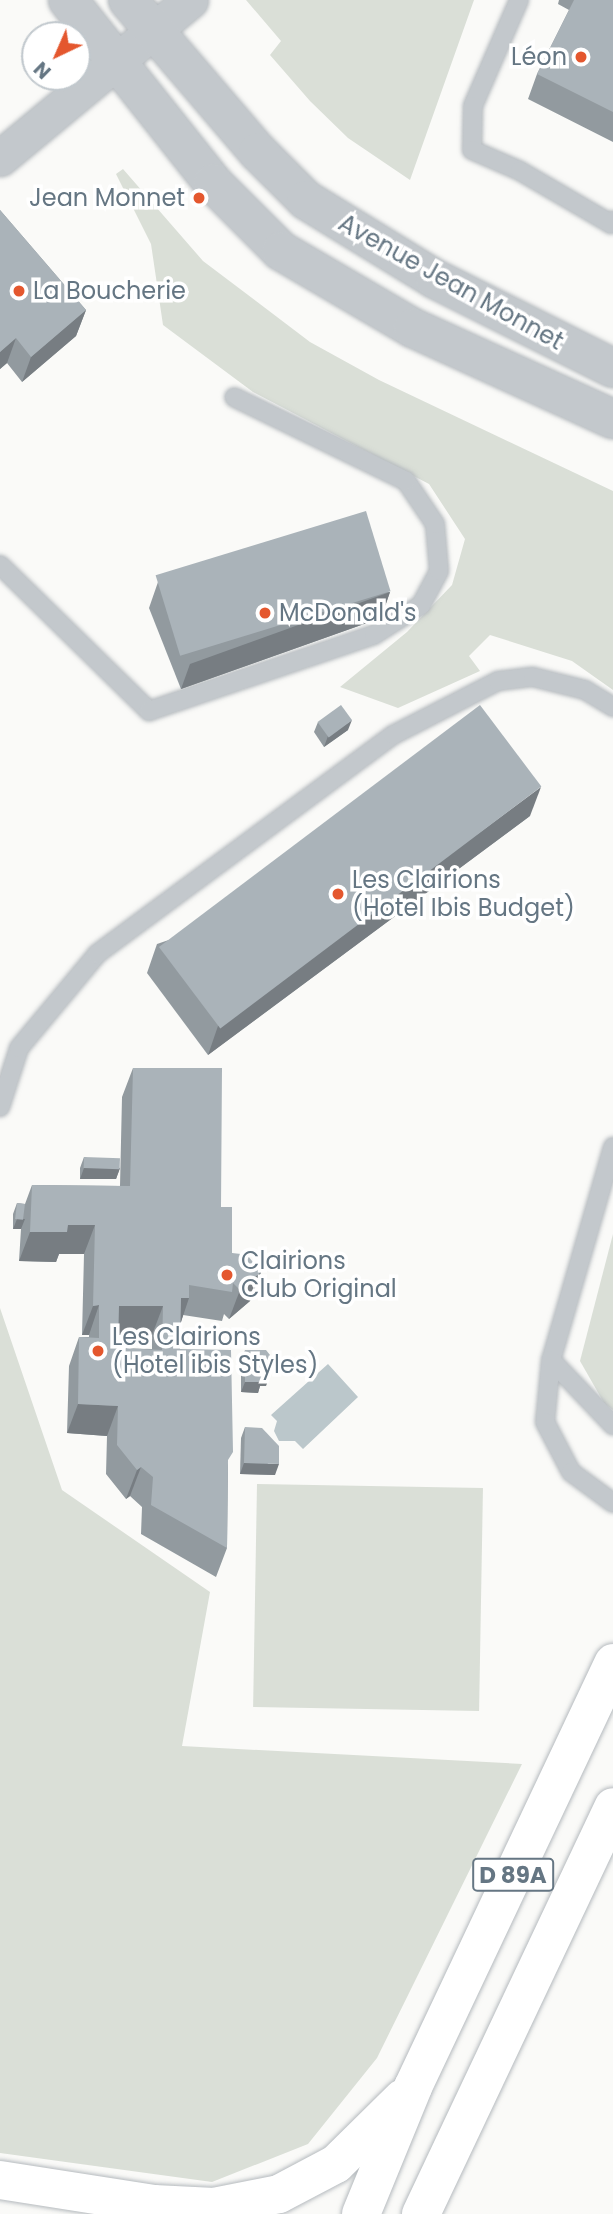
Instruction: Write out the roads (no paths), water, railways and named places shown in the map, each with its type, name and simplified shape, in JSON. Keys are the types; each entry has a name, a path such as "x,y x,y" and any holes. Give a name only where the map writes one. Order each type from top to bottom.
{"main road":[{"name":"D 89A","path":"361,2214 413,2087 613,1663"},
{"name":"D 89A","path":"421,2214 613,1807"},
{"path":"0,2180 155,2204 214,2207 279,2194 336,2164 413,2087"}],"street":[{"name":"Avenue Jean Monnet","path":"68,0 119,60 213,183 281,251 413,328 613,419"},
{"name":"Avenue Jean Monnet","path":"128,0 306,200 435,279 613,368"},
{"path":"0,158 155,32 190,0"}],"lane":[{"path":"519,0 473,106 472,150 520,171 611,224 613,221"},
{"path":"0,565 149,710 374,635 421,605 439,571 435,524 406,481 234,397"},
{"path":"0,1107 19,1048 97,954 393,734 498,681 533,677 585,690 613,707"},
{"path":"613,1147 551,1360 545,1422 571,1472 613,1503"},
{"path":"551,1360 613,1425"}],"place":[{"name":"Léon","path":"581,57"},
{"name":"Jean Monnet","path":"199,198"},
{"name":"La Boucherie","path":"19,291"},
{"name":"McDonald's","path":"265,613"},
{"name":"Les Clairions (Hotel Ibis Budget)","path":"338,894"},
{"name":"Clairions Club Original","path":"227,1275"},
{"name":"Les Clairions (Hotel ibis Styles)","path":"98,1351"}]}
